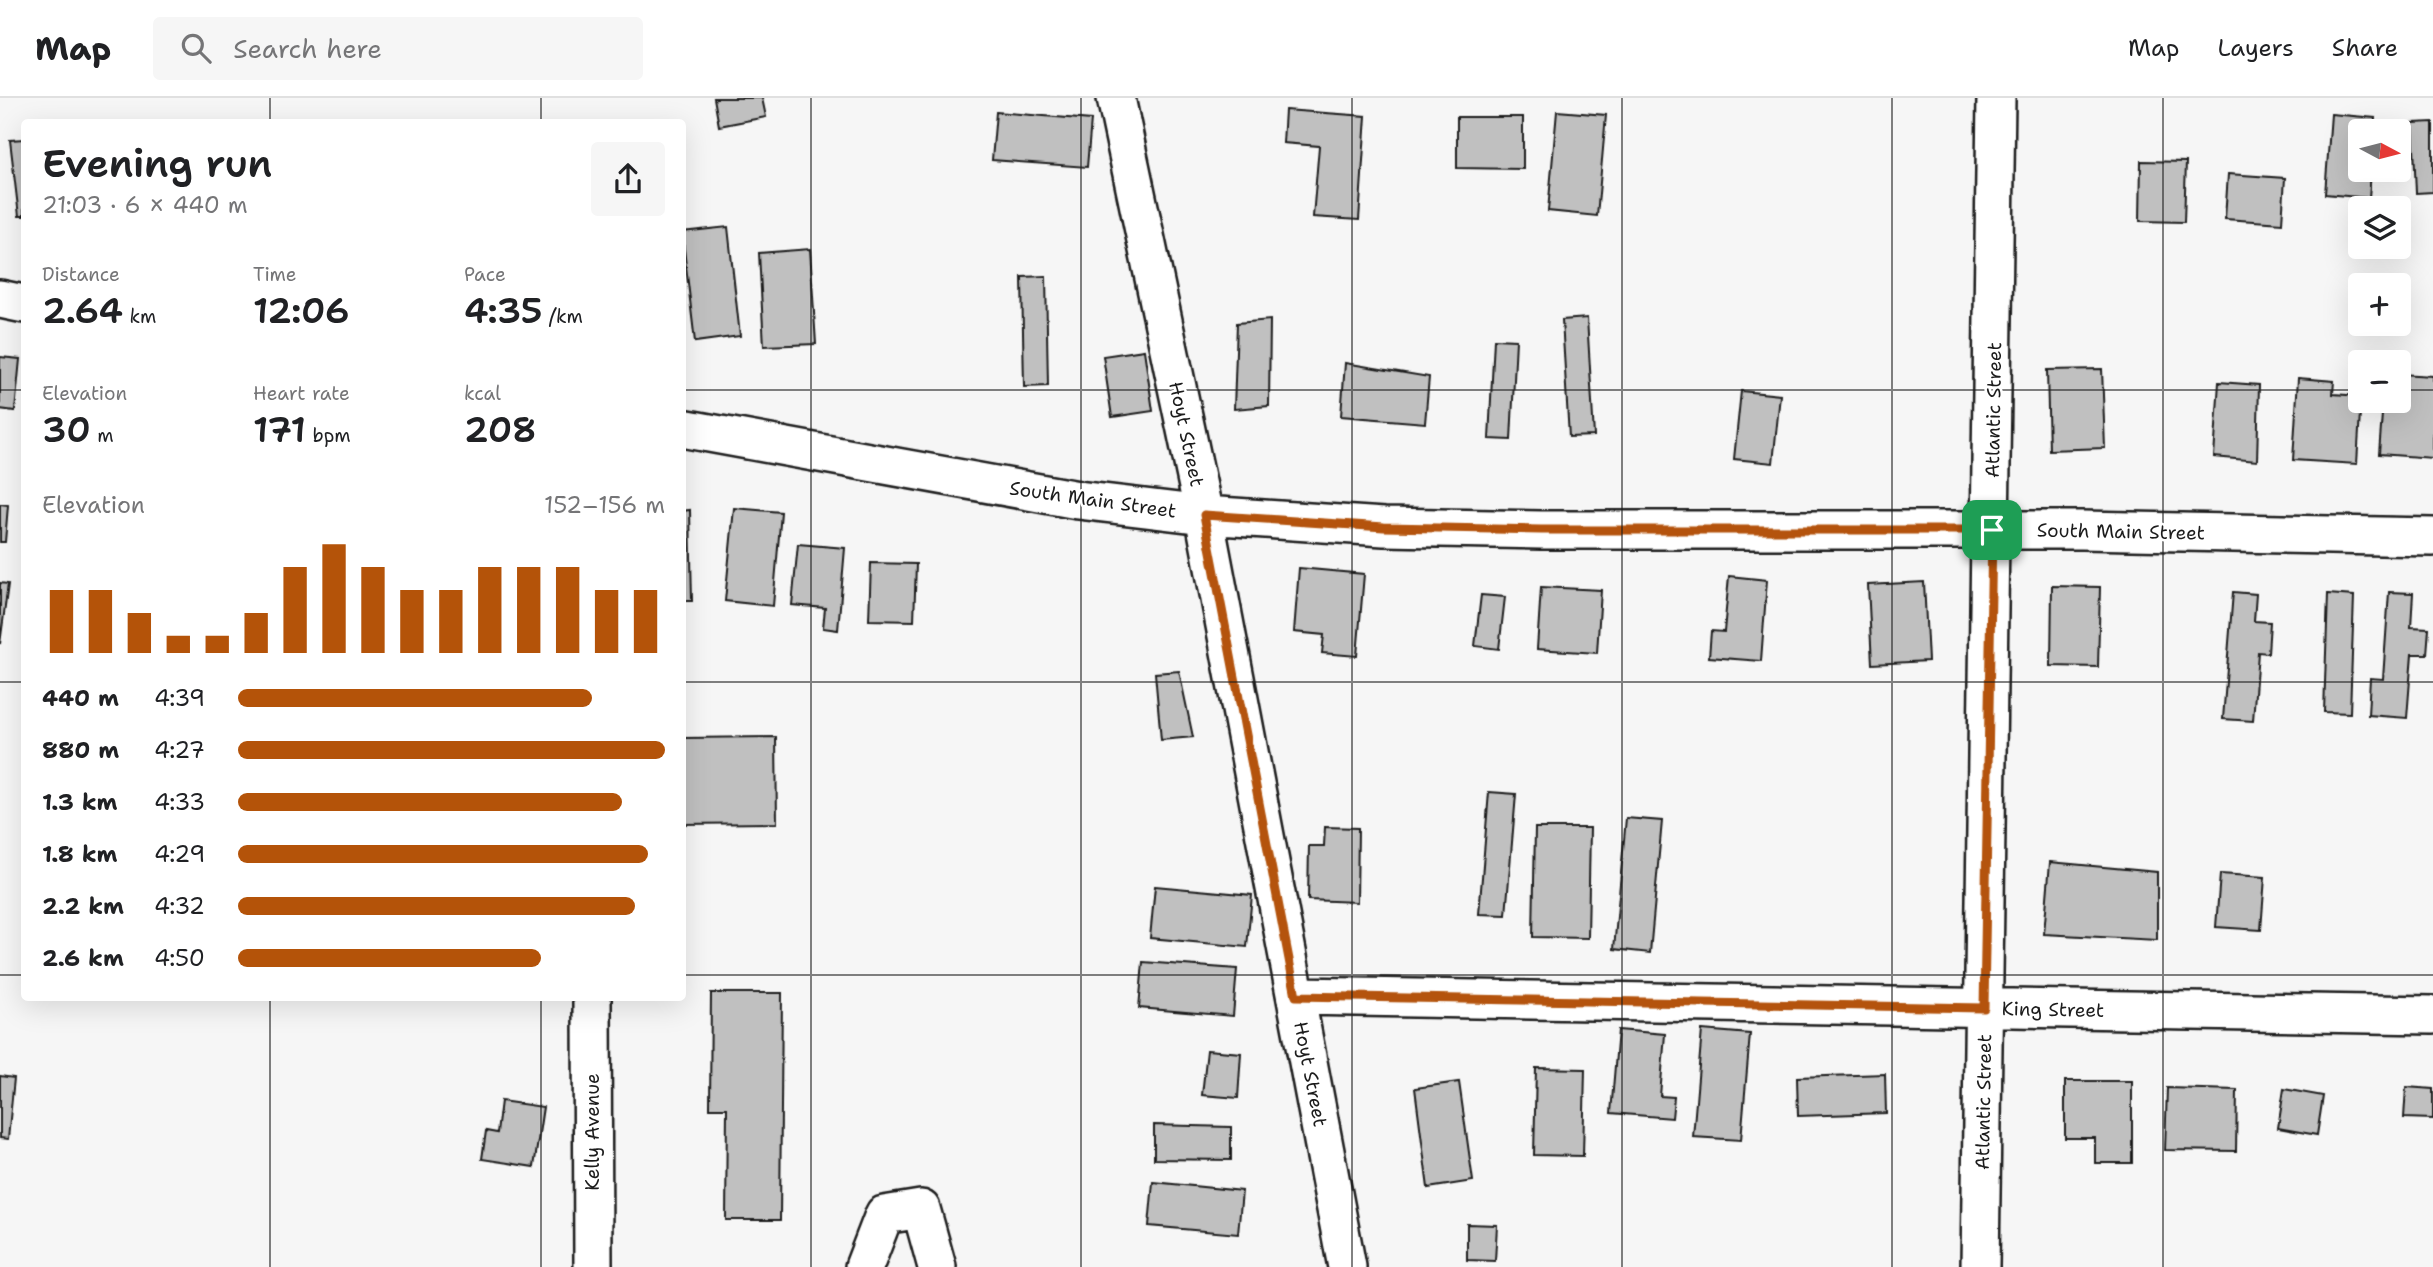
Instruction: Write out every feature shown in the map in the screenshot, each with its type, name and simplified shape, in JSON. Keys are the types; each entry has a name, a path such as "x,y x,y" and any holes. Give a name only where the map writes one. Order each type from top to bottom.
{"street":[{"name":"Hoyt Street","path":"1115,98 1204,515 1347,1267"},
{"name":"Atlantic Street","path":"1980,1267 1996,98"},
{"path":"0,299 21,302"},
{"name":"South Main Street","path":"686,429 1078,500 1204,515 1384,527 1528,530 1992,530 2433,537"},
{"name":"King Street","path":"1296,996 2433,1015"},
{"name":"Kelly Avenue","path":"592,1001 593,1267"},
{"path":"864,1267 884,1215 921,1209 937,1267"}],"building":[{"path":"714,98 762,98 766,117 719,126"},
{"path":"1285,110 1366,116 1359,220 1313,217 1319,146 1283,143"},
{"path":"1557,111 1606,115 1597,216 1548,211"},
{"path":"996,112 1091,120 1087,167 992,160"},
{"path":"2331,114 2375,118 2348,119 2348,182 2370,182 2369,196 2325,194"},
{"path":"1457,117 1523,117 1523,169 1457,168"},
{"path":"2433,122 2433,192 2416,193 2413,123"},
{"path":"21,139 21,216 19,216 10,140"},
{"path":"2141,161 2186,162 2184,222 2140,221"},
{"path":"2228,174 2285,178 2282,223 2225,219"},
{"path":"728,227 740,336 695,342 686,266 686,232"},
{"path":"810,249 816,344 764,346 759,253"},
{"path":"1046,276 1048,386 1024,387 1022,277"},
{"path":"1587,318 1594,436 1569,437 1562,320"},
{"path":"1270,320 1269,406 1234,409 1237,323"},
{"path":"1494,339 1516,340 1511,440 1489,439"},
{"path":"1144,350 1153,411 1112,417 1103,356"},
{"path":"0,357 20,359 15,411 0,409"},
{"path":"1345,363 1429,377 1425,423 1341,416"},
{"path":"2102,369 2105,448 2049,450 2047,370"},
{"path":"2411,375 2433,376 2433,458 2379,454 2382,413 2411,413"},
{"path":"2298,378 2334,381 2333,394 2348,395 2348,413 2360,413 2357,464 2293,460"},
{"path":"2219,382 2259,385 2257,461 2214,457"},
{"path":"1741,391 1780,395 1773,463 1734,459"},
{"path":"0,504 8,505 5,542 0,542"},
{"path":"734,508 781,512 773,606 725,601"},
{"path":"686,510 690,510 692,601 686,601"},
{"path":"798,544 845,548 838,630 823,628 825,608 792,605"},
{"path":"871,563 916,564 914,621 869,620"},
{"path":"1299,568 1364,574 1357,656 1322,653 1324,635 1294,632"},
{"path":"1729,576 1767,580 1761,661 1709,657 1711,631 1724,632"},
{"path":"1924,582 1928,661 1872,664 1868,585"},
{"path":"0,583 8,584 0,644"},
{"path":"2052,586 2100,587 2098,667 2051,666"},
{"path":"1541,587 1601,590 1597,653 1537,649"},
{"path":"2233,592 2256,594 2254,621 2270,622 2268,653 2258,652 2253,721 2223,719"},
{"path":"2389,592 2413,593 2411,627 2429,628 2427,654 2412,654 2407,718 2368,715 2370,678 2383,679"},
{"path":"2328,594 2354,596 2350,713 2324,712"},
{"path":"1481,595 1505,597 1499,649 1475,646"},
{"path":"1179,671 1193,737 1161,740 1155,673"},
{"path":"776,737 777,823 686,824 686,738"},
{"path":"1489,792 1516,794 1506,915 1479,914"},
{"path":"1626,818 1662,821 1650,953 1614,949"},
{"path":"1325,827 1358,828 1357,902 1308,900 1309,846 1324,846"},
{"path":"1535,828 1590,828 1588,938 1533,937"},
{"path":"2050,862 2157,872 2157,940 2044,934"},
{"path":"2220,874 2265,877 2261,930 2216,927"},
{"path":"1155,886 1252,895 1247,947 1150,938"},
{"path":"1143,962 1237,969 1233,1016 1139,1008"},
{"path":"711,993 782,993 780,1220 726,1220 727,1108 710,1108"},
{"path":"1618,1030 1665,1034 1660,1096 1674,1097 1672,1118 1611,1113"},
{"path":"1702,1030 1750,1034 1741,1140 1693,1137"},
{"path":"1207,1050 1241,1053 1238,1098 1202,1095"},
{"path":"1536,1068 1585,1069 1583,1156 1534,1155"},
{"path":"1885,1074 1886,1113 1798,1116 1797,1077"},
{"path":"0,1076 14,1078 8,1139 0,1138"},
{"path":"2065,1081 2132,1081 2132,1163 2095,1163 2095,1138 2065,1138"},
{"path":"1459,1082 1473,1181 1428,1188 1415,1088"},
{"path":"2406,1087 2433,1089 2433,1119 2404,1118"},
{"path":"2167,1088 2237,1090 2236,1151 2165,1150"},
{"path":"2284,1089 2323,1096 2317,1135 2278,1128"},
{"path":"501,1101 543,1107 534,1167 482,1159 486,1131 497,1133"},
{"path":"1154,1125 1231,1127 1231,1160 1154,1159"},
{"path":"1153,1182 1242,1191 1238,1234 1149,1226"},
{"path":"1467,1224 1497,1225 1495,1261 1467,1260"}],"route":[{"path":"1204,515 1384,527 1541,530 1992,530 1984,1008 1296,996 1204,515"}]}
